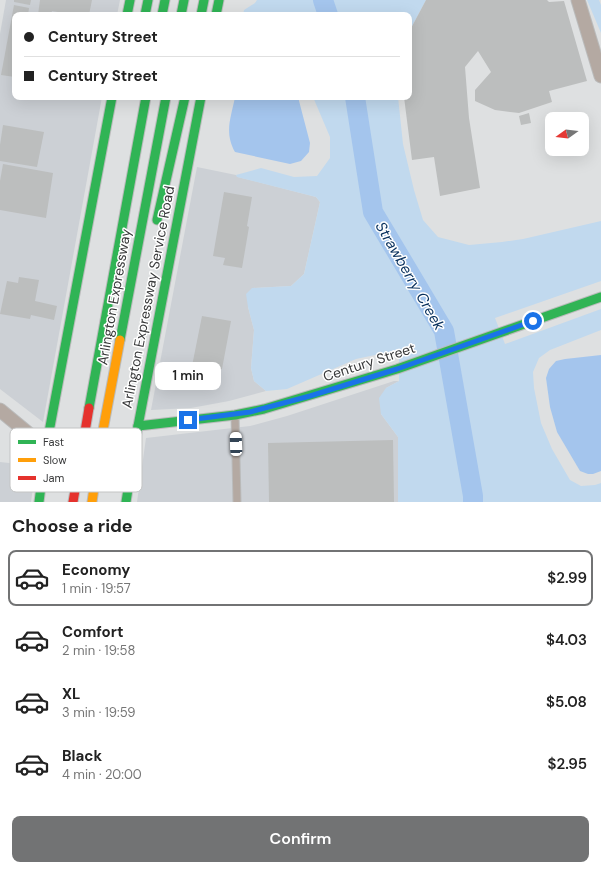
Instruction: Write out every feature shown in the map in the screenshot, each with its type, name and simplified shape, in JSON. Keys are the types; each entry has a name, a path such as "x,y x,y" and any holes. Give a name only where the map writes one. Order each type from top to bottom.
{"main road":[{"path":"128,12 130,0"},
{"path":"146,12 148,0"},
{"path":"163,12 165,0"},
{"path":"182,12 184,0"},
{"path":"202,12 204,0"},
{"path":"217,12 219,0"},
{"path":"50,428 111,100"},
{"name":"Arlington Expressway","path":"85,428 145,100"},
{"name":"Arlington Expressway","path":"104,428 165,100"},
{"path":"156,226 184,100"},
{"name":"Arlington Expressway Service Road","path":"138,426 200,100"},
{"path":"88,413 121,180"},
{"path":"106,417 138,295"},
{"name":"Century Street","path":"138,426 235,415 264,409 397,369 601,297"},
{"path":"38,502 39,492"},
{"name":"Arlington Expressway","path":"73,502 75,492"},
{"name":"Arlington Expressway","path":"92,502 93,492"},
{"name":"Arlington Expressway Service Road","path":"126,502 128,492"}],"street":[{"path":"578,0 601,76"},
{"path":"0,410 22,428"}],"lane":[{"path":"235,415 238,502"}],"shaded area":[{"path":"6,0 120,0 118,12 12,12 12,100 101,100 43,422 0,389 0,34"},
{"path":"257,0 426,0 412,26 412,12 244,12 244,10"},
{"path":"587,0 599,0 601,5 601,33"},
{"path":"314,100 398,100 403,144 414,190 423,220 438,237 469,245 502,242 523,239 601,221 601,281 495,318 505,344 601,309 601,330 550,350 539,358 533,372 534,388 541,423 552,449 570,480 581,486 601,483 601,502 398,502 398,437 381,414 379,398 386,388 399,381 399,350 356,359 287,389 266,391 254,381 251,368 254,330 246,294 252,288 291,286 304,274 320,202 316,197 237,177 236,175 261,168 294,177 317,176 330,158 330,137"},
{"path":"197,167 236,175 238,177 316,197 320,202 304,274 291,286 253,288 248,307 254,330 251,368 254,381 266,391 229,401 191,408 151,410"},
{"path":"394,381 399,381 386,388 381,414 398,437 398,502 137,502 138,492 142,492 142,466 146,438 250,426 287,416"},
{"path":"0,462 10,463 10,492 32,492 31,502 0,502"}],"water":[{"path":"234,100 299,100 310,143 309,152 301,161 290,164 235,152 230,138 230,118"},
{"path":"601,355 601,471 588,474 580,471 557,432 550,407 546,378 549,369 556,361"}],"building":[{"path":"14,0 31,0 30,5 14,2"},
{"path":"40,0 92,0 90,12 38,12"},
{"path":"426,0 564,1 587,81 549,91 552,102 519,113 495,110 475,101 475,90 491,72 478,51 465,67 469,118 480,188 440,196 434,157 412,160 404,100 412,100 412,26"},
{"path":"14,5 29,8 28,12 13,12"},
{"path":"12,16 12,77 1,75"},
{"path":"529,113 531,123 521,125 519,116"},
{"path":"3,125 44,132 37,167 0,161 0,145"},
{"path":"3,164 53,173 46,218 0,210 0,181"},
{"path":"224,192 252,197 247,226 249,227 242,268 223,265 225,258 213,256"},
{"path":"19,277 39,280 35,301 57,306 54,320 31,315 30,319 0,314 7,281 18,283"},
{"path":"202,316 231,321 222,369 189,381"},
{"path":"393,440 394,502 269,502 268,443"}],"waterway":[{"name":"Strawberry Creek","path":"323,0 327,12"},
{"name":"Strawberry Creek","path":"355,100 373,212 444,331 473,502"}],"traffic: fast":[{"path":"128,12 130,0"},
{"path":"146,12 148,0"},
{"path":"163,12 165,0"},
{"path":"182,12 184,0"},
{"path":"202,12 204,0"},
{"path":"217,12 219,0"},
{"path":"50,428 111,100"},
{"path":"89,408 145,100"},
{"path":"120,340 165,100"},
{"path":"157,220 184,100"},
{"path":"138,428 200,100"},
{"path":"138,426 235,415 264,409 397,369 601,297"},
{"path":"39,502 40,492"},
{"path":"126,502 128,492"}],"traffic: slow":[{"path":"103,428 120,340"},
{"path":"92,502 93,492"}],"traffic: jam":[{"path":"86,428 89,408"},
{"path":"73,502 75,492"}],"route":[{"path":"188,420 235,415 264,409 310,396 397,369 533,321"}]}
